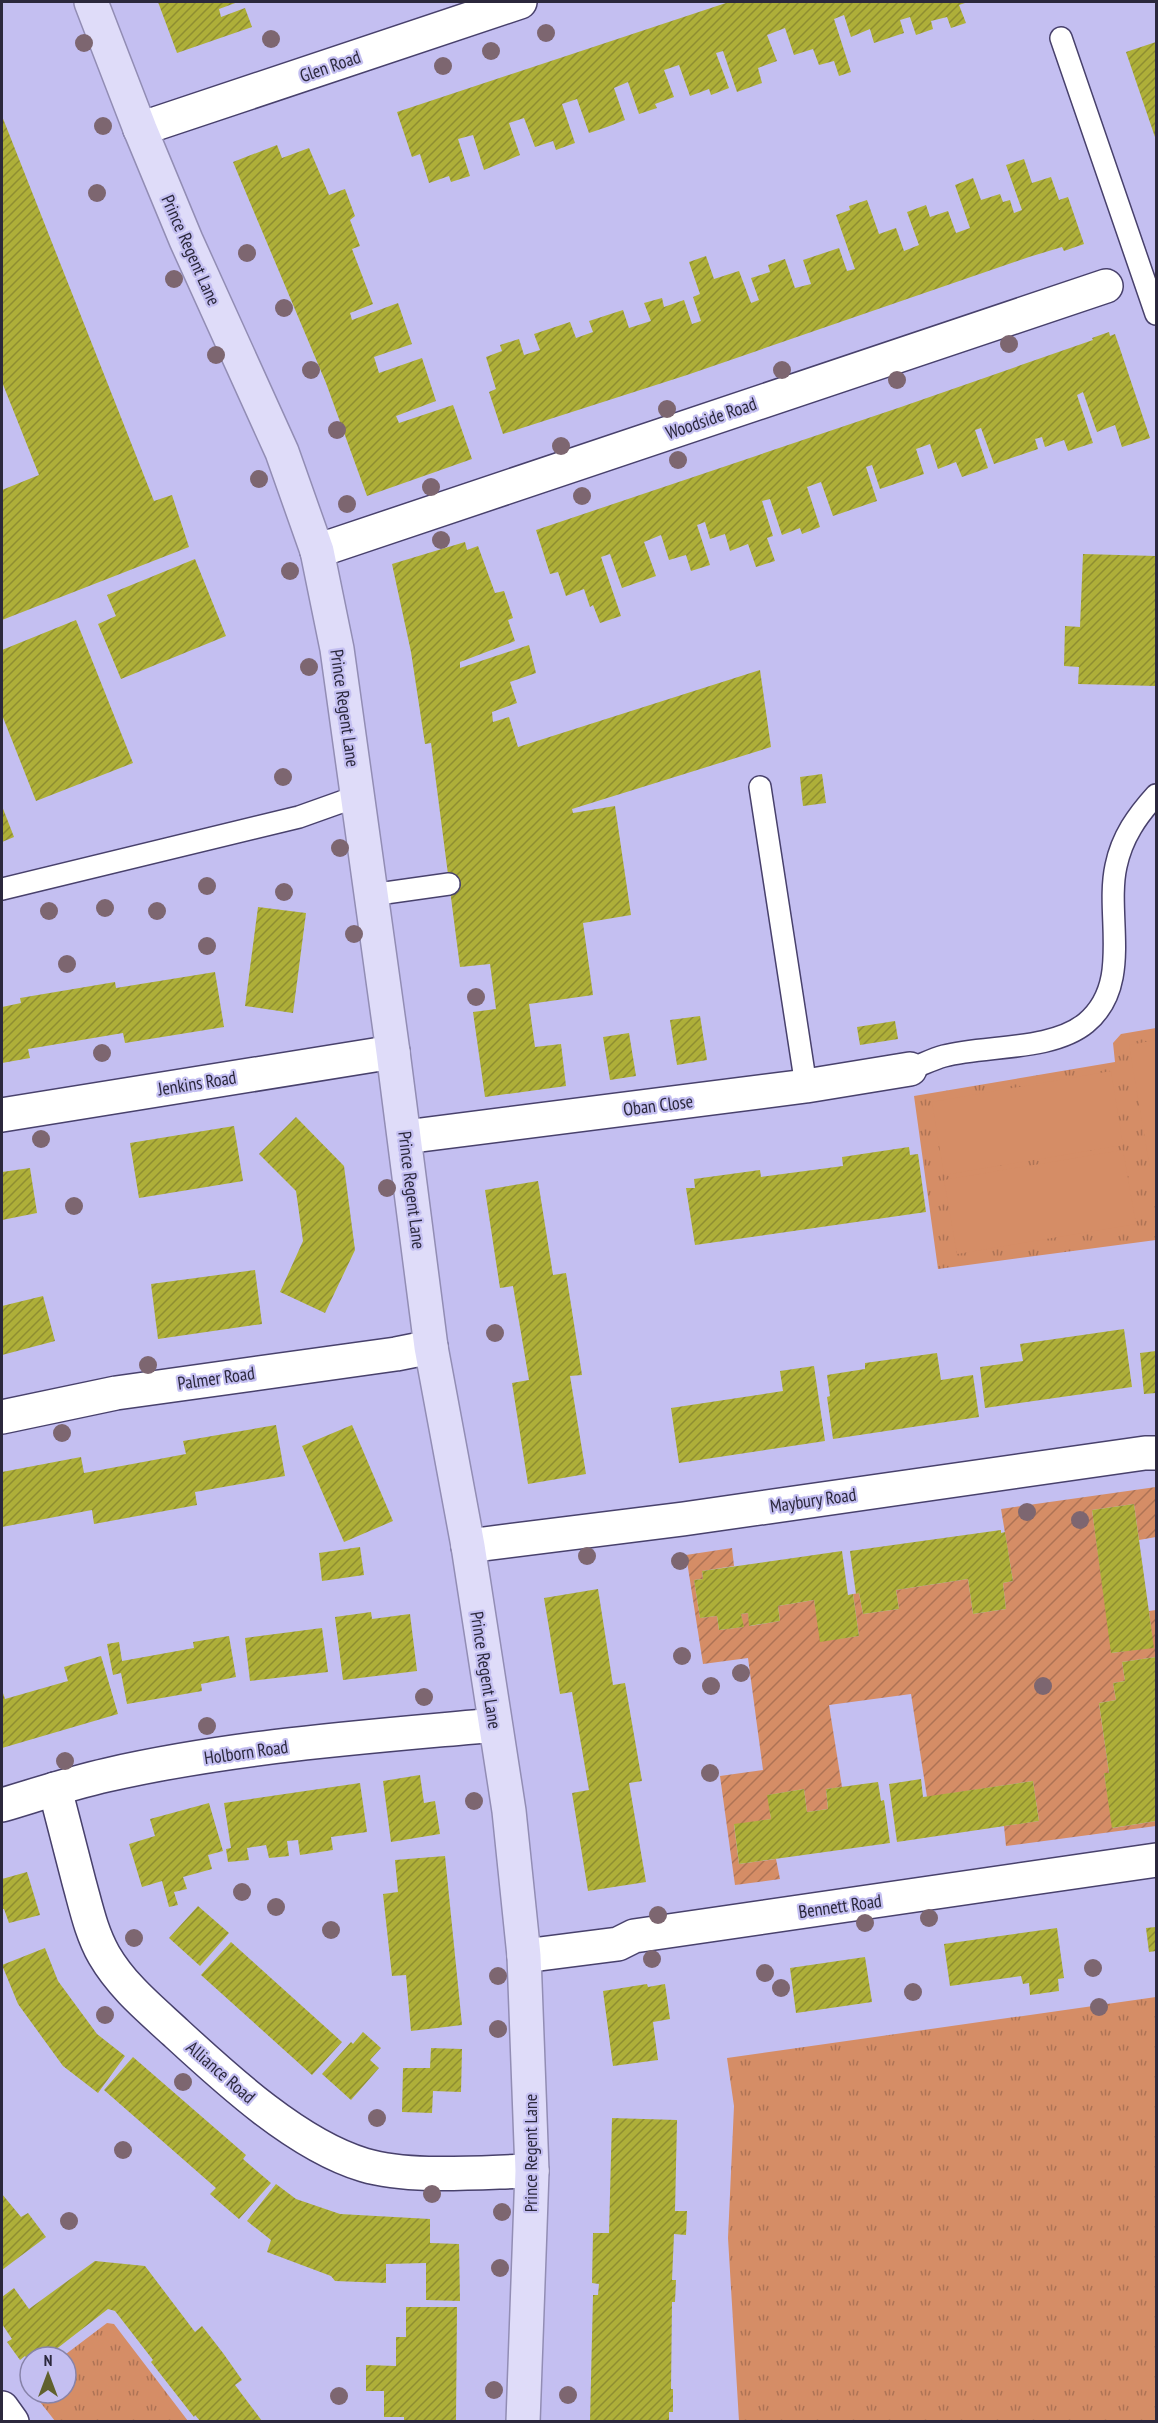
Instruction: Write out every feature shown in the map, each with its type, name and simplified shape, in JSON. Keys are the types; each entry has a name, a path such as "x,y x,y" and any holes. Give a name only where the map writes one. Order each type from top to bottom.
{"main road":[{"name":"Prince Regent Lane","path":"91,2 186,240 282,452 317,551 337,649 405,1137 431,1347 468,1546 509,1811 524,1956 532,2171 523,2421"}],"street":[{"name":"Glen Road","path":"140,129 500,5"},
{"name":"Woodside Road","path":"317,551 1106,286"},
{"name":"Jenkins Road","path":"2,1115 393,1052"},
{"name":"Oban Close","path":"405,1137 806,1086 910,1069"},
{"name":"Palmer Road","path":"2,1417 116,1393 396,1354 431,1347"},
{"name":"Maybury Road","path":"468,1546 683,1519 1156,1453"},
{"name":"Holborn Road","path":"2,1805 106,1775 191,1759 316,1742 495,1725"},
{"name":"Alliance Road","path":"55,1789 90,1924 104,1954 125,1985 197,2052 264,2109 326,2149 364,2165 402,2171 532,2171"},
{"name":"Bennett Road","path":"524,1956 618,1944 634,1936 1156,1860"},
{"path":"2,2408 12,2421"}],"lane":[{"path":"1061,38 1156,314"},
{"path":"1106,286 1142,274"},
{"path":"760,787 806,1086"},
{"path":"910,1069 944,1056 1045,1040 1064,1035 1086,1023 1099,1008 1112,980 1115,958 1113,891 1122,845 1132,823 1156,795"},
{"path":"2,889 299,817 358,796"},
{"path":"372,896 449,884"}],"green space":[{"path":"1156,1028 1156,1240 938,1269 914,1096 1115,1062 1113,1043 1121,1034"},
{"path":"1156,1040 1156,1204 1129,1045"},
{"path":"1111,1071 1123,1145 944,1175 932,1102"},
{"path":"1123,1150 1136,1224 957,1254 944,1180"},
{"path":"1156,1487 1156,1537 1139,1540 1134,1504 1092,1510 1112,1653 1153,1647 1149,1611 1156,1610 1156,1657 1122,1662 1125,1681 1113,1683 1116,1700 1099,1703 1109,1773 1104,1773 1113,1828 1156,1821 1156,1826 1006,1846 1004,1826 1039,1821 1033,1781 927,1797 911,1694 829,1705 842,1787 826,1789 828,1809 807,1812 804,1789 768,1795 771,1819 734,1825 739,1864 776,1859 780,1879 735,1885 720,1776 763,1770 748,1658 703,1664 686,1555 732,1548 734,1566 702,1571 703,1579 694,1580 700,1618 717,1616 719,1630 743,1627 741,1614 748,1613 750,1626 780,1621 778,1606 814,1600 821,1641 859,1636 853,1594 859,1593 863,1614 899,1609 896,1590 968,1579 973,1614 1006,1609 1003,1583 1013,1581 1001,1509"},
{"path":"1156,1997 1156,2421 739,2421 728,2238 734,2106 727,2058"},
{"path":"107,2323 114,2324 188,2421 55,2421 42,2405 78,2405 78,2345"}],"building":[{"path":"158,2 238,2 219,9 221,17 245,8 252,27 177,53"},
{"path":"729,2 968,2 959,5 966,23 951,28 947,17 931,21 933,29 916,35 910,17 900,20 904,33 874,43 870,29 851,37 844,15 834,19 851,72 839,76 834,61 819,65 813,49 794,55 785,28 767,35 777,61 758,68 762,83 737,92 723,51 716,53 729,88 711,95 709,89 690,96 679,65 664,70 674,97 655,104 657,108 639,114 628,82 614,88 625,120 589,133 577,99 562,104 575,143 556,150 553,141 535,147 524,118 509,123 520,155 484,170 473,135 458,139 470,176 451,182 449,176 429,183 420,154 412,157 397,112"},
{"path":"1156,42 1156,140 1126,52"},
{"path":"2,116 154,501 172,495 189,547 2,620 2,490 39,475 2,382"},
{"path":"277,145 282,158 309,148 329,195 345,189 355,216 350,220 360,246 352,249 373,304 350,313 352,320 398,303 412,344 374,357 379,373 422,358 436,401 396,416 399,423 453,405 472,459 367,496 326,383 233,162"},
{"path":"1024,159 1032,183 1051,177 1059,200 1068,197 1084,244 1064,251 1062,247 1029,257 687,375 503,434 489,392 496,389 486,357 502,351 500,345 519,339 524,355 540,350 534,334 570,322 576,338 593,332 589,321 623,310 629,328 651,321 644,303 662,298 664,307 684,300 692,324 701,321 693,297 700,294 689,262 706,256 714,279 739,271 751,303 759,300 751,278 770,272 768,265 785,259 795,288 811,284 803,260 839,248 847,271 855,269 836,215 850,210 849,206 867,200 879,234 896,228 904,251 919,245 907,212 926,205 930,217 948,211 956,233 970,228 955,185 973,178 981,200 1000,194 1003,202 1010,200 1014,213 1022,210 1006,165"},
{"path":"1109,332 1110,336 1115,334 1150,438 1122,447 1115,425 1097,432 1083,392 1077,395 1093,443 1068,451 1064,440 1045,447 1042,437 1035,439 1038,449 994,464 981,428 975,430 988,468 962,477 956,462 938,469 930,444 916,449 924,474 880,489 872,465 866,467 877,501 833,516 821,482 807,487 820,527 802,534 800,528 782,535 770,499 762,501 773,536 767,538 775,561 756,567 748,544 730,551 725,534 710,539 705,522 697,525 710,565 691,571 686,555 669,560 661,535 644,542 656,576 622,588 610,554 601,557 621,616 600,623 593,605 590,607 584,589 566,596 558,572 550,574 536,530 901,407 1093,340 1092,338"},
{"path":"465,542 467,550 478,546 495,593 504,591 513,618 508,620 515,641 460,662 460,668 529,645 536,673 510,682 517,703 492,712 493,722 509,717 518,747 760,670 771,747 572,809 573,813 615,806 631,915 583,923 593,995 529,1004 535,1047 561,1044 566,1086 485,1097 473,1012 496,1009 490,964 460,967 431,743 425,744 411,652 392,564"},
{"path":"1083,554 1156,556 1156,686 1078,684 1079,667 1064,666 1065,626 1080,627"},
{"path":"195,559 226,636 121,679 98,624 116,616 107,595"},
{"path":"76,620 133,763 36,801 2,715 2,650"},
{"path":"822,774 826,803 803,806 800,777"},
{"path":"2,806 14,837 2,842"},
{"path":"258,907 306,913 293,1013 245,1006"},
{"path":"215,972 224,1027 125,1043 123,1033 28,1049 30,1058 2,1063 2,1007 21,1003 20,998 115,982 116,988"},
{"path":"700,1016 707,1060 677,1065 670,1020"},
{"path":"895,1021 898,1039 860,1045 857,1027"},
{"path":"629,1033 636,1076 610,1080 603,1037"},
{"path":"296,1117 344,1166 355,1250 325,1313 280,1292 303,1241 296,1191 259,1154"},
{"path":"234,1126 243,1181 139,1198 130,1143"},
{"path":"909,1147 910,1155 918,1154 926,1212 695,1245 686,1188 695,1188 694,1179 760,1170 761,1177 843,1166 842,1157"},
{"path":"30,1168 37,1213 2,1220 2,1172"},
{"path":"538,1181 553,1275 566,1273 582,1375 570,1376 586,1474 528,1484 512,1383 529,1380 513,1286 500,1288 485,1190"},
{"path":"255,1270 262,1324 158,1339 151,1284"},
{"path":"43,1296 55,1341 2,1355 2,1306"},
{"path":"1124,1329 1132,1387 985,1408 980,1367 1023,1361 1020,1344"},
{"path":"1156,1351 1156,1393 1144,1394 1140,1353"},
{"path":"937,1353 941,1380 973,1375 979,1417 833,1439 827,1397 830,1396 827,1375 865,1369 865,1363"},
{"path":"814,1366 825,1441 679,1463 671,1408 783,1391 780,1371"},
{"path":"276,1425 285,1476 195,1492 197,1505 94,1524 92,1510 2,1527 2,1472 81,1457 84,1473 186,1454 183,1441"},
{"path":"352,1425 393,1521 344,1542 302,1446"},
{"path":"1134,1504 1154,1648 1111,1653 1092,1510"},
{"path":"1001,1530 1001,1533 1005,1532 1013,1581 1003,1583 1006,1609 973,1614 968,1579 896,1590 899,1609 863,1614 859,1593 856,1594 850,1551"},
{"path":"360,1547 364,1575 322,1581 319,1553"},
{"path":"842,1551 848,1595 853,1594 859,1636 820,1642 814,1600 778,1606 780,1621 749,1626 748,1613 741,1614 744,1627 719,1630 717,1616 700,1618 694,1580 703,1579 702,1571"},
{"path":"598,1589 613,1685 625,1683 642,1781 629,1783 646,1882 588,1891 572,1793 589,1790 572,1692 560,1694 544,1598"},
{"path":"371,1612 372,1619 410,1614 417,1671 343,1680 335,1617"},
{"path":"322,1628 328,1672 250,1681 245,1638"},
{"path":"229,1636 236,1677 201,1684 202,1691 127,1704 121,1673 113,1675 107,1644 119,1642 122,1661 194,1648 193,1642"},
{"path":"101,1656 118,1714 2,1748 2,1690 5,1699 68,1681 64,1667"},
{"path":"1156,1657 1156,1821 1112,1828 1104,1773 1109,1773 1099,1703 1116,1700 1113,1683 1125,1681 1122,1662"},
{"path":"420,1775 424,1803 435,1801 440,1834 391,1842 383,1781"},
{"path":"921,1779 923,1797 1033,1781 1039,1821 897,1842 889,1784"},
{"path":"878,1782 881,1801 884,1800 890,1843 739,1864 734,1824 771,1819 767,1795 804,1789 807,1812 828,1809 826,1789"},
{"path":"360,1783 367,1832 331,1837 333,1850 300,1855 298,1840 287,1841 289,1856 269,1858 266,1845 247,1848 249,1860 228,1862 226,1849 231,1848 224,1803"},
{"path":"209,1803 223,1851 208,1855 212,1869 183,1877 187,1889 174,1892 178,1905 169,1907 162,1881 142,1887 129,1844 155,1836 150,1819"},
{"path":"445,1856 462,2025 411,2031 406,1975 392,1976 383,1894 398,1892 395,1860"},
{"path":"27,1872 40,1915 9,1923 2,1909 2,1879"},
{"path":"198,1906 229,1933 200,1966 169,1938"},
{"path":"1156,1927 1156,1951 1149,1952 1146,1928"},
{"path":"1057,1928 1064,1978 1058,1979 1059,1991 1030,1995 1029,1983 1023,1984 1021,1976 950,1986 944,1944"},
{"path":"231,1942 342,2042 312,2075 201,1975"},
{"path":"45,1948 58,1981 97,2034 125,2056 98,2093 63,2066 18,2004 2,1965"},
{"path":"865,1957 872,2002 796,2013 790,1968"},
{"path":"647,1984 648,1987 665,1984 670,2019 653,2022 658,2060 613,2066 603,1991"},
{"path":"363,2032 381,2048 370,2060 379,2068 351,2100 322,2074"},
{"path":"431,2048 462,2049 461,2092 433,2091 432,2113 402,2112 403,2068 430,2068"},
{"path":"133,2057 246,2155 243,2159 271,2183 239,2219 210,2194 216,2188 104,2090"},
{"path":"612,2118 677,2120 675,2211 687,2211 686,2235 674,2234 672,2280 676,2280 675,2302 672,2302 673,2412 669,2412 669,2421 590,2421 593,2295 598,2295 599,2284 592,2283 593,2233 609,2233"},
{"path":"276,2184 296,2199 340,2214 430,2219 430,2243 459,2244 460,2301 426,2300 426,2263 386,2264 386,2283 335,2281 331,2276 267,2252 271,2240 247,2221"},
{"path":"2,2194 21,2217 28,2213 46,2237 2,2270"},
{"path":"95,2261 145,2266 195,2332 202,2326 223,2353 242,2380 235,2385 262,2421 200,2421 195,2415 194,2417 115,2311 108,2309 62,2345 18,2345 18,2357 7,2342 12,2339 2,2324 2,2297 14,2288 29,2309"},
{"path":"406,2307 457,2307 456,2421 404,2421 404,2417 384,2417 384,2391 366,2391 366,2365 396,2366 396,2337 406,2337"}]}
